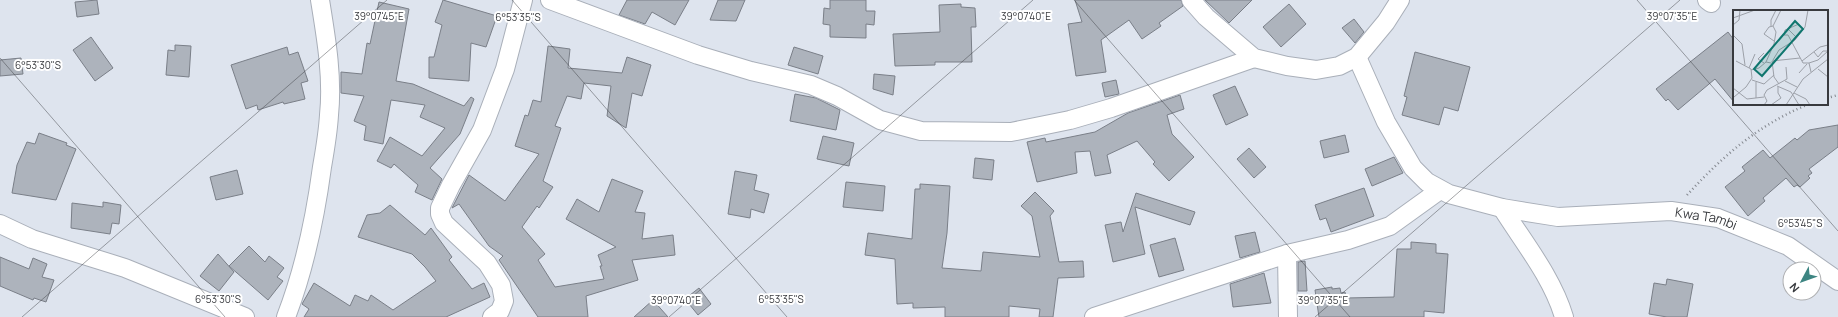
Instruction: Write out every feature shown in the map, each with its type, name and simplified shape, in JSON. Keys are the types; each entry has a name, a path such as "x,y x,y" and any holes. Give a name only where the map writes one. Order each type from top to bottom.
{"street":[{"path":"286,317 298,285 306,256 318,199 330,115 330,84 320,0"},
{"path":"492,317 500,311 504,301 500,285 487,263 444,223 440,214 440,208 451,185 482,130 505,69 523,0"},
{"path":"550,0 698,55 751,71 811,85 836,96 880,120 921,131 1011,132 1070,120 1110,108 1254,58"},
{"path":"1191,0 1206,17 1254,58 1287,66 1316,70 1339,66 1357,57 1386,22 1400,0"},
{"name":"Kwa Tambi","path":"1357,57 1386,122 1413,168 1427,182 1440,190 1466,200 1502,208 1558,217 1671,211 1718,218 1788,246 1838,281"},
{"path":"1094,317 1287,254 1348,240 1390,226 1440,190"},
{"path":"1502,208 1540,265 1559,300 1564,317"},
{"path":"0,224 32,239 125,268 245,317"},
{"path":"1287,254 1288,317"}],"path":[{"path":"1828,98 1838,94"},
{"path":"1671,211 1722,160 1755,132 1787,113 1807,105"}],"building":[{"path":"97,0 99,14 77,17 75,2"},
{"path":"443,0 497,16 486,47 471,43 469,81 429,78 429,57 434,57 442,25 435,22"},
{"path":"627,0 689,0 675,25 652,12 645,24 619,15"},
{"path":"718,0 745,0 736,21 710,20"},
{"path":"830,0 866,0 866,11 875,11 874,25 866,24 866,38 830,37 830,25 823,24 824,8 830,9"},
{"path":"1075,0 1181,0 1183,6 1159,23 1161,26 1142,39 1129,20 1101,40 1106,72 1076,76 1068,24 1082,22"},
{"path":"1205,0 1252,0 1229,23"},
{"path":"379,2 409,9 396,81 413,84 464,106 471,97 474,99 460,134 430,168 442,179 432,200 415,192 418,185 394,164 391,168 377,161 390,137 422,156 445,128 420,117 425,105 391,100 383,144 364,140 366,126 354,121 364,96 341,93 341,72 362,74 367,43 370,44"},
{"path":"961,4 961,7 975,8 976,27 971,27 972,62 935,62 935,65 895,66 893,34 940,32 939,5"},
{"path":"1289,4 1306,24 1281,47 1263,27"},
{"path":"1354,19 1364,32 1355,43 1342,28"},
{"path":"1728,32 1733,39 1733,101 1715,79 1678,110 1668,99 1666,101 1656,89"},
{"path":"91,37 113,68 95,81 73,50"},
{"path":"175,45 191,46 189,77 166,75 168,50 175,51"},
{"path":"548,46 570,49 568,68 622,73 627,57 651,65 642,96 632,93 626,128 607,116 611,86 584,83 581,99 567,96 555,126 561,128 543,181 553,187 539,208 537,206 522,227 545,254 538,260 555,287 604,279 600,266 602,266 598,255 616,247 566,219 577,199 599,212 612,179 643,191 635,212 645,213 642,239 673,235 675,255 632,260 638,280 586,296 588,317 538,317 499,260 503,256 489,246 459,204 452,208 469,175 505,201 539,154 515,146 525,115 528,116 533,100 541,102"},
{"path":"287,47 289,55 298,52 308,81 301,83 305,99 284,104 283,102 258,110 257,105 246,109 231,65"},
{"path":"794,47 823,56 818,74 788,65"},
{"path":"1415,52 1470,67 1458,111 1444,107 1439,125 1402,115 1407,97 1404,96"},
{"path":"21,58 23,74 0,76 0,60"},
{"path":"874,74 895,76 893,95 873,89"},
{"path":"1116,80 1119,94 1105,97 1102,83"},
{"path":"1235,86 1248,115 1226,125 1213,95"},
{"path":"795,94 816,98 840,110 836,130 790,121"},
{"path":"1180,95 1184,109 1167,115 1172,134 1194,157 1169,181 1153,164 1155,162 1137,141 1107,155 1111,173 1095,176 1090,151 1075,152 1077,173 1037,182 1027,142 1045,138 1046,142 1095,132 1128,113"},
{"path":"1838,125 1838,147 1809,169 1812,173 1808,176 1810,178 1800,187 1797,185 1794,187 1786,178 1763,198 1765,201 1748,216 1725,187 1745,171 1742,167 1763,150 1770,158 1795,138 1797,140 1809,130"},
{"path":"39,133 67,143 66,145 76,149 56,200 12,193 17,165 27,142 35,144"},
{"path":"1345,135 1349,152 1324,158 1320,141"},
{"path":"823,136 854,143 849,166 817,159"},
{"path":"1249,148 1266,167 1254,178 1237,159"},
{"path":"1394,157 1403,173 1372,186 1365,169"},
{"path":"975,158 994,160 992,180 973,178"},
{"path":"237,170 243,194 216,200 210,177"},
{"path":"735,171 757,175 754,190 769,194 764,213 751,209 750,218 728,214"},
{"path":"846,182 885,186 883,211 843,207"},
{"path":"920,184 950,186 947,233 942,268 981,271 983,252 1040,257 1032,216 1021,206 1035,192 1054,211 1050,216 1059,262 1083,261 1084,277 1058,278 1053,317 1039,317 1040,309 1009,306 1009,317 945,317 945,307 913,308 913,303 897,304 895,259 865,255 868,233 912,239 915,189 920,189"},
{"path":"1364,188 1374,216 1331,232 1326,218 1320,220 1315,205"},
{"path":"1136,193 1195,212 1190,225 1135,207 1145,254 1113,262 1105,225 1121,222 1123,232"},
{"path":"103,202 121,205 119,224 112,223 110,234 71,228 72,203 103,207"},
{"path":"390,205 425,235 431,228 452,257 449,260 472,289 484,283 490,297 446,317 304,317 309,309 302,304 314,283 350,306 355,295 368,301 371,295 393,310 436,281 412,254 358,237 367,215 380,213"},
{"path":"1255,232 1260,252 1240,258 1235,236"},
{"path":"1175,238 1184,270 1159,277 1150,245"},
{"path":"1411,242 1436,244 1436,253 1448,254 1444,313 1424,311 1424,317 1319,317 1315,290 1332,287 1332,289 1340,288 1341,293 1345,292 1346,298 1394,297 1397,249 1411,249"},
{"path":"249,246 265,262 269,256 284,268 277,277 283,281 268,300 229,266"},
{"path":"218,254 234,272 219,291 200,276"},
{"path":"0,257 29,269 33,258 47,264 42,277 54,280 46,302 34,298 33,300 0,286"},
{"path":"1305,261 1307,291 1298,291 1298,262"},
{"path":"1264,273 1271,303 1233,307 1230,284"},
{"path":"1667,279 1693,284 1687,317 1667,317 1649,314 1654,283 1666,285"},
{"path":"699,288 711,304 698,315 685,299"},
{"path":"653,300 668,317 634,317"}]}
